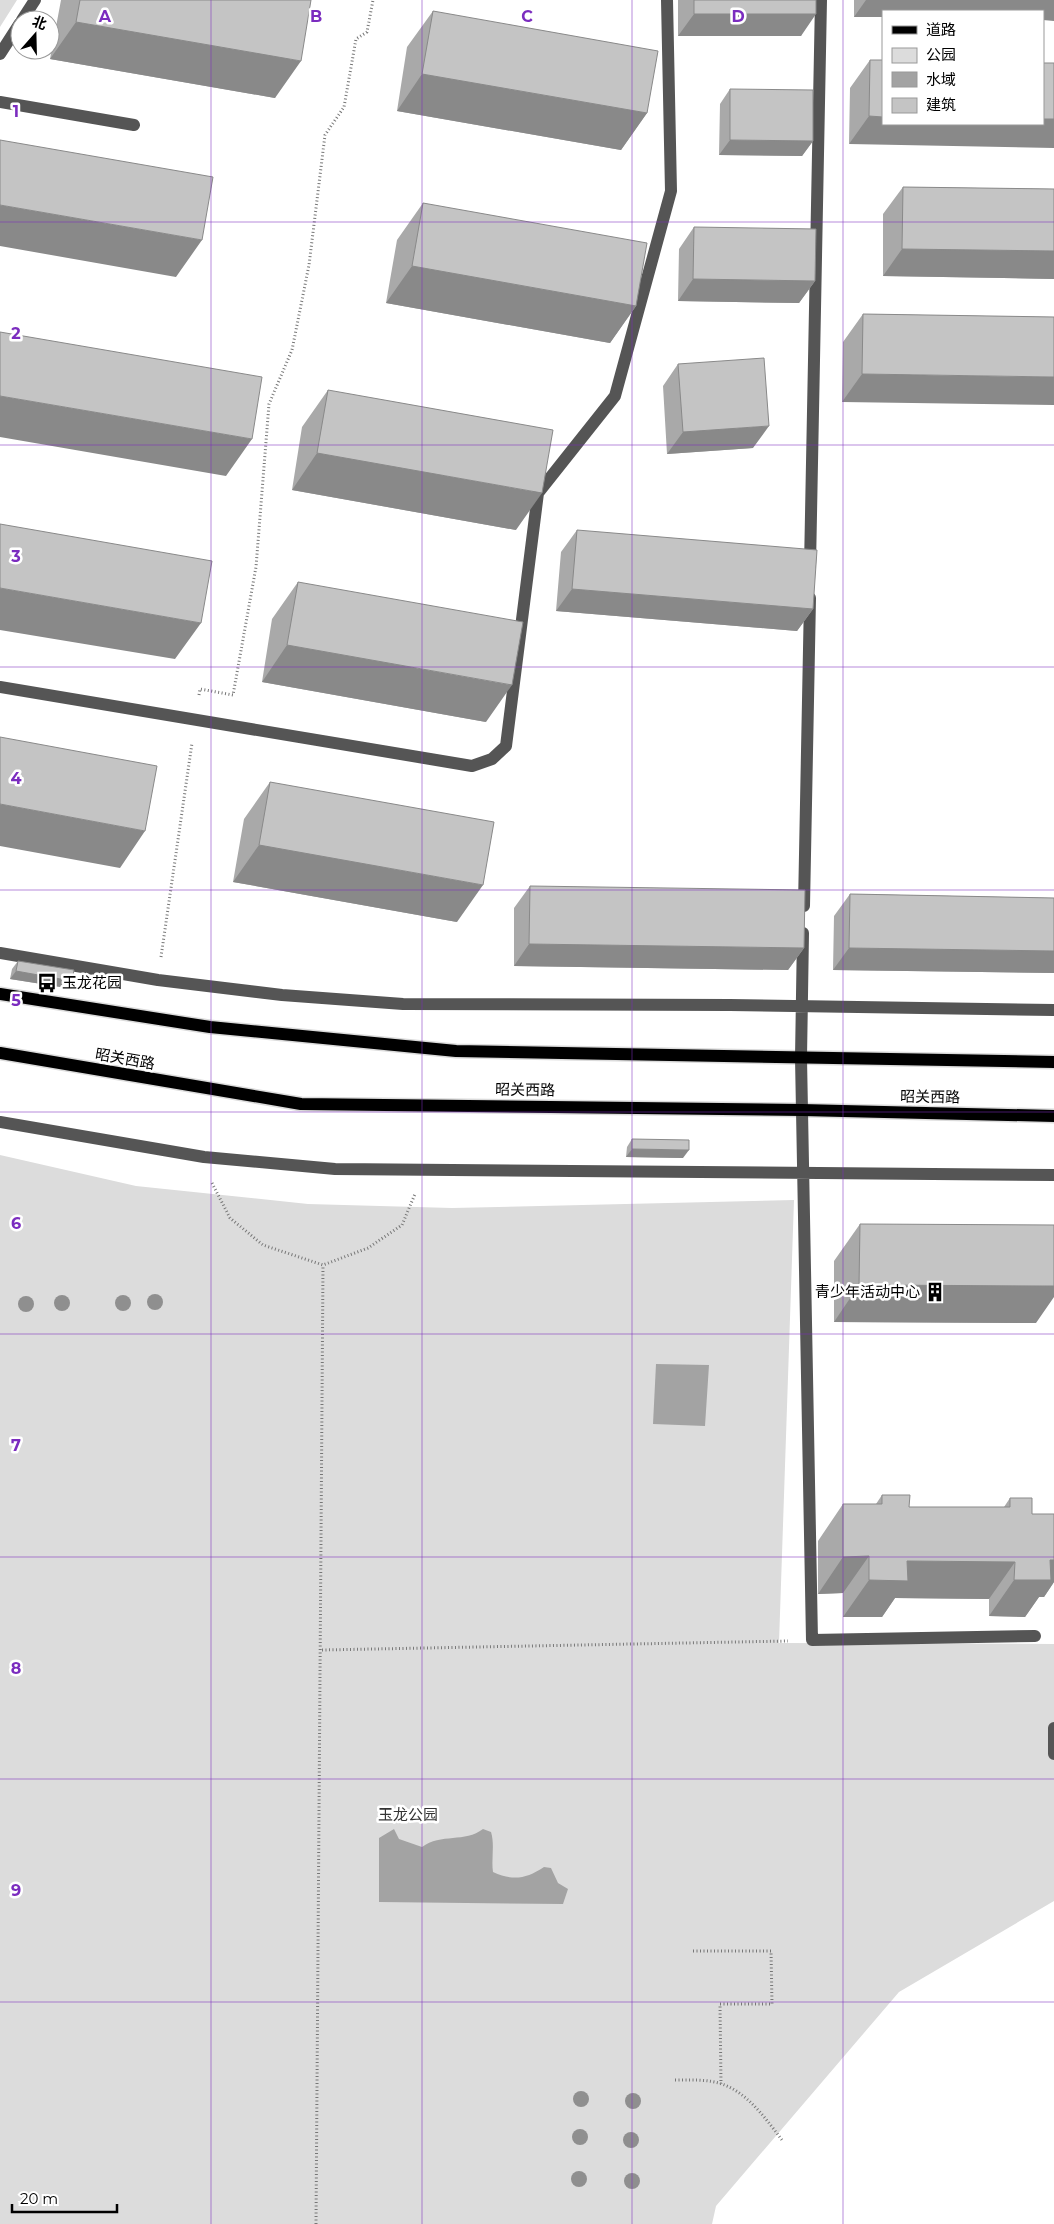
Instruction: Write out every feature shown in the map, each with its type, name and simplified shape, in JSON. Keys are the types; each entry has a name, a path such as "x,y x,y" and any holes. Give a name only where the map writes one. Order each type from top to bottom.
{"main road":[{"path":"0,994 210,1027 456,1050 1054,1062"},
{"name":"昭关西路","path":"0,1053 301,1104 802,1110 1054,1116"}],"street":[{"path":"0,687 472,766 492,759 506,746 538,493 615,396 671,191 668,0"},
{"path":"821,0 801,1058 814,1640 1035,1636"},
{"path":"0,54 10,38"},
{"path":"0,102 134,126"},
{"path":"0,953 158,980 282,994 403,1004 802,1006 1054,1010"},
{"path":"0,1122 204,1157 336,1169 1054,1175"},
{"path":"1054,1728 1054,1754"}],"path":[{"path":"199,699 200,689 233,695 256,567 269,404 292,350 309,265 324,135 344,106 356,39 367,32 373,0"},
{"path":"158,980 193,738"},
{"path":"212,1183 230,1218 263,1245 323,1265 368,1248 402,1225 417,1189"},
{"path":"316,2224 322,1650 323,1265"},
{"path":"322,1650 814,1640"},
{"path":"693,1951 771,1951 772,2004 720,2004 721,2084"},
{"path":"675,2080 704,2081 721,2084 740,2094 760,2112 782,2140"}],"green space":[{"path":"0,0 17,0 10,10 0,27"},
{"name":"玉龙公园","path":"0,1155 136,1186 308,1204 452,1208 794,1200 779,1643 1054,1644 1054,1901 899,1992 716,2206 712,2224 0,2224"}],"water":[{"path":"656,1364 709,1365 705,1426 653,1424"},
{"path":"394,1829 399,1839 422,1847 437,1840 469,1836 483,1829 491,1832 493,1872 513,1878 531,1874 544,1867 551,1868 558,1883 568,1889 563,1904 379,1902 379,1838"}],"building":[{"path":"80,0 311,0 301,61 76,22"},
{"path":"694,0 816,0 816,14 694,14"},
{"path":"433,11 658,51 647,113 422,74"},
{"path":"870,60 882,60 882,117 869,116"},
{"path":"1044,63 1054,63 1054,119 1044,119"},
{"path":"730,89 813,90 813,141 730,140"},
{"path":"0,140 213,177 202,240 0,205"},
{"path":"903,187 1054,189 1054,251 902,249"},
{"path":"423,203 647,243 636,306 412,266"},
{"path":"694,227 816,229 815,281 693,279"},
{"path":"863,314 1054,317 1054,377 862,374"},
{"path":"0,332 262,377 252,439 0,396"},
{"path":"764,358 769,426 683,432 678,364"},
{"path":"328,390 553,430 542,493 317,453"},
{"path":"0,524 212,561 201,623 0,588"},
{"path":"577,530 817,550 813,609 572,589"},
{"path":"298,582 523,622 512,685 287,645"},
{"path":"0,737 157,766 145,831 0,804"},
{"path":"270,782 494,822 483,885 259,845"},
{"path":"530,886 805,890 804,948 529,944"},
{"path":"850,894 1054,898 1054,951 849,948"},
{"path":"18,961 74,970 72,981 16,971"},
{"path":"632,1139 689,1140 689,1150 632,1149"},
{"path":"860,1224 1054,1225 1054,1286 859,1285"},
{"path":"882,1495 910,1495 909,1507 1010,1507 1010,1498 1032,1498 1032,1514 1054,1514 1054,1560 1050,1560 1051,1580 1014,1580 1015,1562 907,1561 908,1581 869,1580 869,1556 843,1557 843,1504 882,1504"}],"place":[{"name":"玉龙花园","path":"47,983"},
{"name":"青少年活动中心","path":"935,1292"}]}
